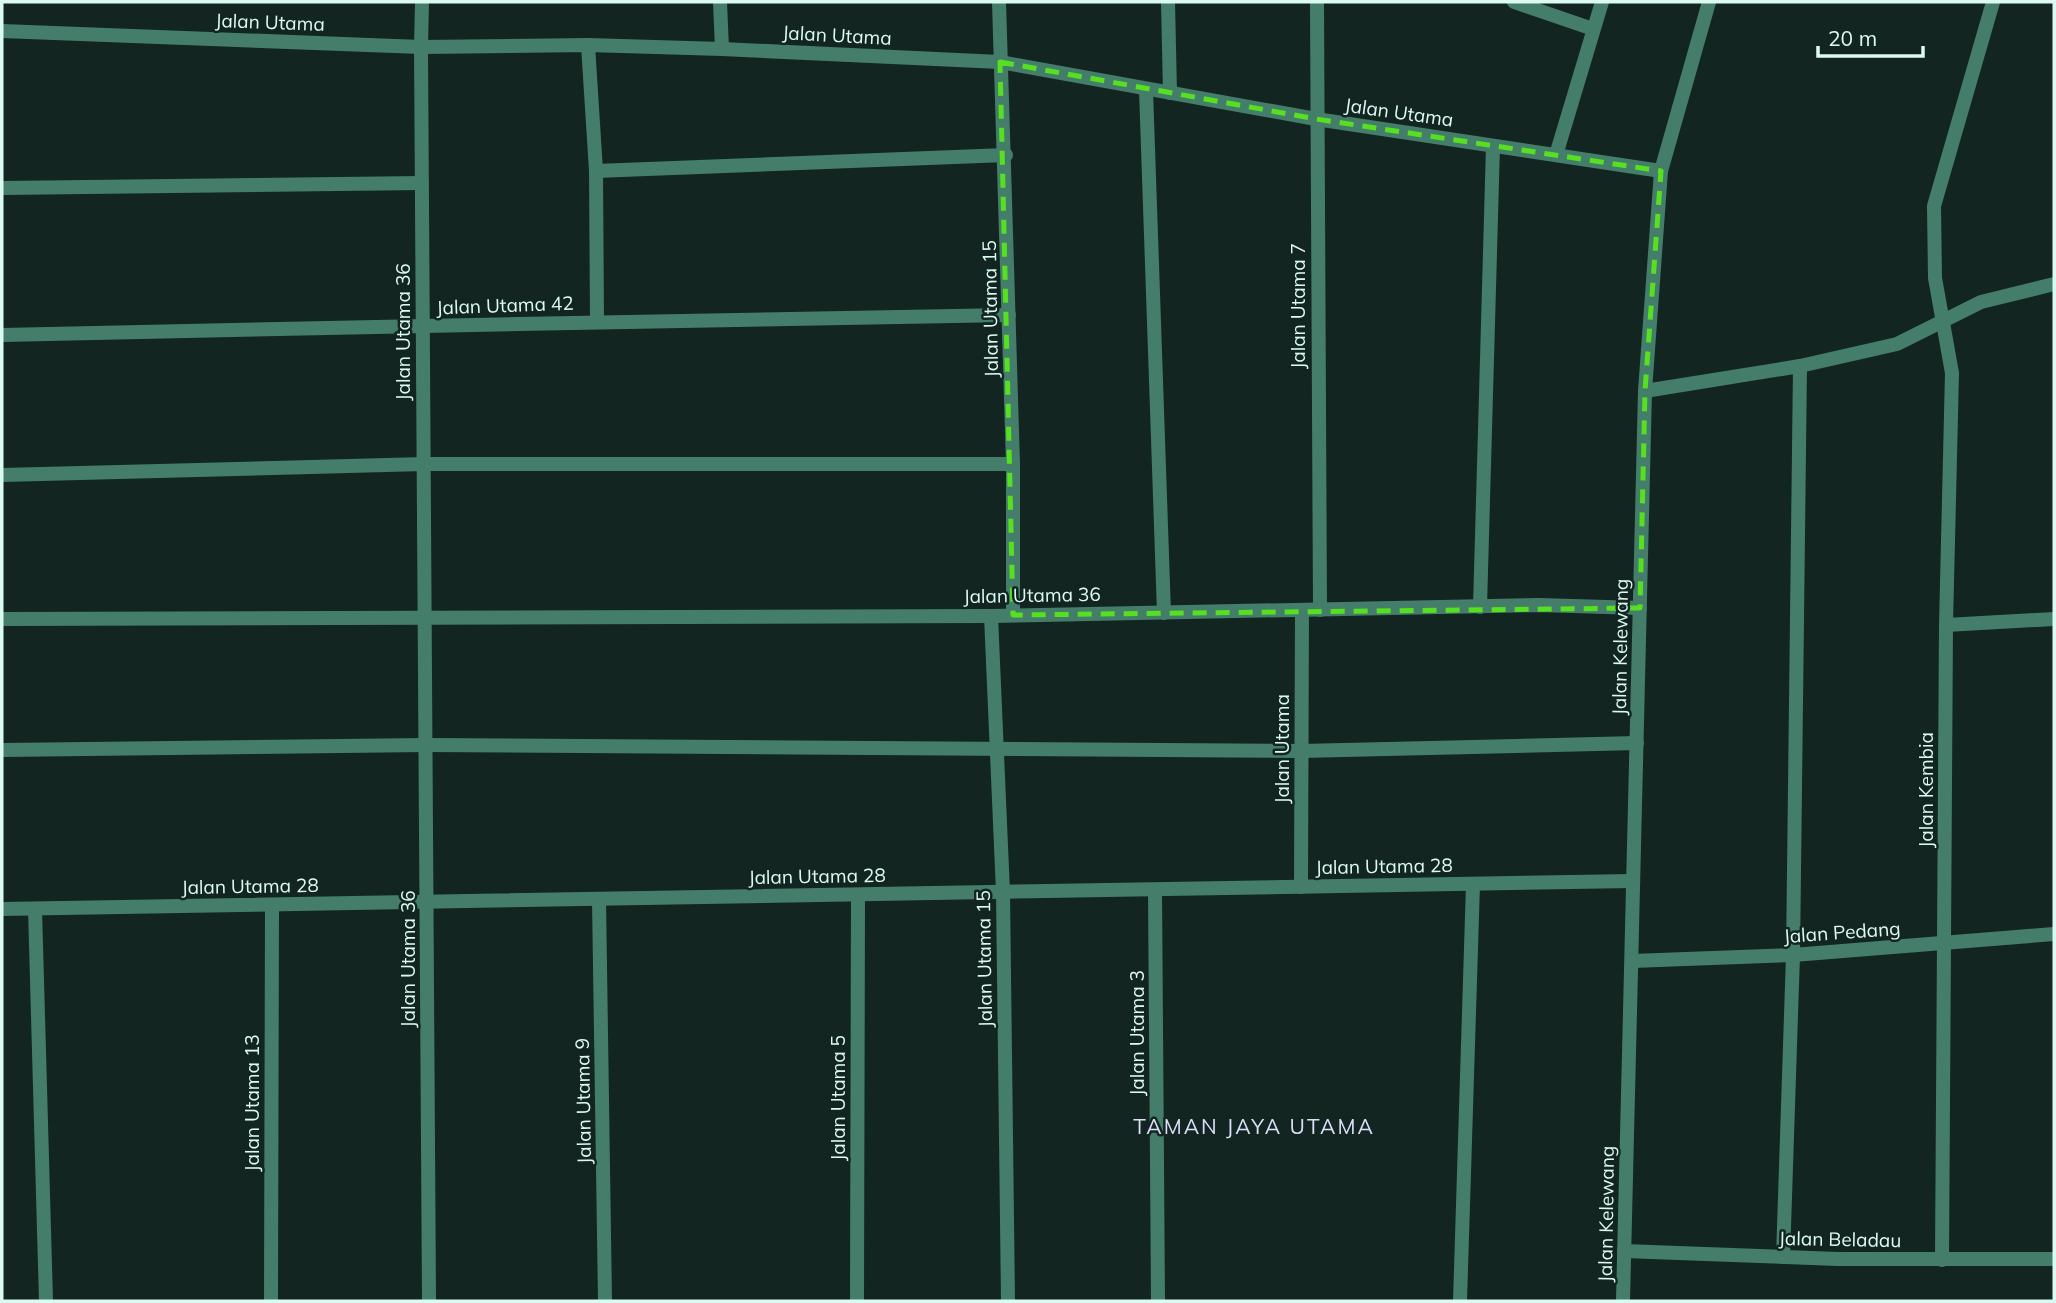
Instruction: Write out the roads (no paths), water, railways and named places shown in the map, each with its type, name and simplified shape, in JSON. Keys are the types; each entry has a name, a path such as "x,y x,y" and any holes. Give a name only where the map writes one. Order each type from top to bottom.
{"street":[{"name":"Jalan Utama 36","path":"422,2 429,1301"},
{"path":"720,2 722,49"},
{"name":"Jalan Utama 15","path":"999,2 1006,155 1013,464 1013,615"},
{"path":"1168,2 1170,93"},
{"name":"Jalan Utama 7","path":"1317,2 1320,610"},
{"path":"1514,2 1593,29"},
{"path":"1556,155 1602,2"},
{"name":"Jalan Kelewang","path":"1623,1301 1645,391 1661,171 1709,2"},
{"name":"Jalan Kembia","path":"1942,1260 1946,625 1952,373 1935,278 1934,206 1993,2"},
{"name":"Jalan Utama","path":"2,31 421,47 588,46 722,49 1000,62 1316,119 1661,171"},
{"path":"588,46 596,171 597,320"},
{"path":"1146,90 1164,613"},
{"path":"1480,607 1493,146"},
{"path":"596,171 1006,155"},
{"path":"2,188 422,183"},
{"path":"1645,391 1800,366 1897,344 1981,302 2054,284"},
{"name":"Jalan Utama 42","path":"2,335 423,327 597,320 1009,315"},
{"path":"1783,1257 1793,955 1800,366"},
{"path":"2,475 424,464 1013,464"},
{"name":"Jalan Utama 36","path":"2,619 991,616 1480,607 1640,608"},
{"name":"Jalan Utama","path":"1301,887 1302,610"},
{"name":"Jalan Utama 15","path":"991,616 1003,892 1008,1301"},
{"path":"1946,625 2054,619"},
{"path":"2,750 426,745 1301,751 1637,743"},
{"name":"Jalan Utama 28","path":"2,909 1633,881"},
{"path":"1460,1301 1474,884"},
{"name":"Jalan Utama 3","path":"1155,890 1158,1301"},
{"name":"Jalan Utama 5","path":"858,895 858,1301"},
{"name":"Jalan Utama 9","path":"600,899 605,1301"},
{"name":"Jalan Utama 13","path":"271,1301 272,905"},
{"path":"35,909 46,1301"},
{"name":"Jalan Pedang","path":"1632,961 1793,955 2054,934"},
{"name":"Jalan Beladau","path":"1624,1251 1942,1260 2054,1259"}],"district":[{"name":"TAMAN JAYA UTAMA","path":"1254,1126"}]}
